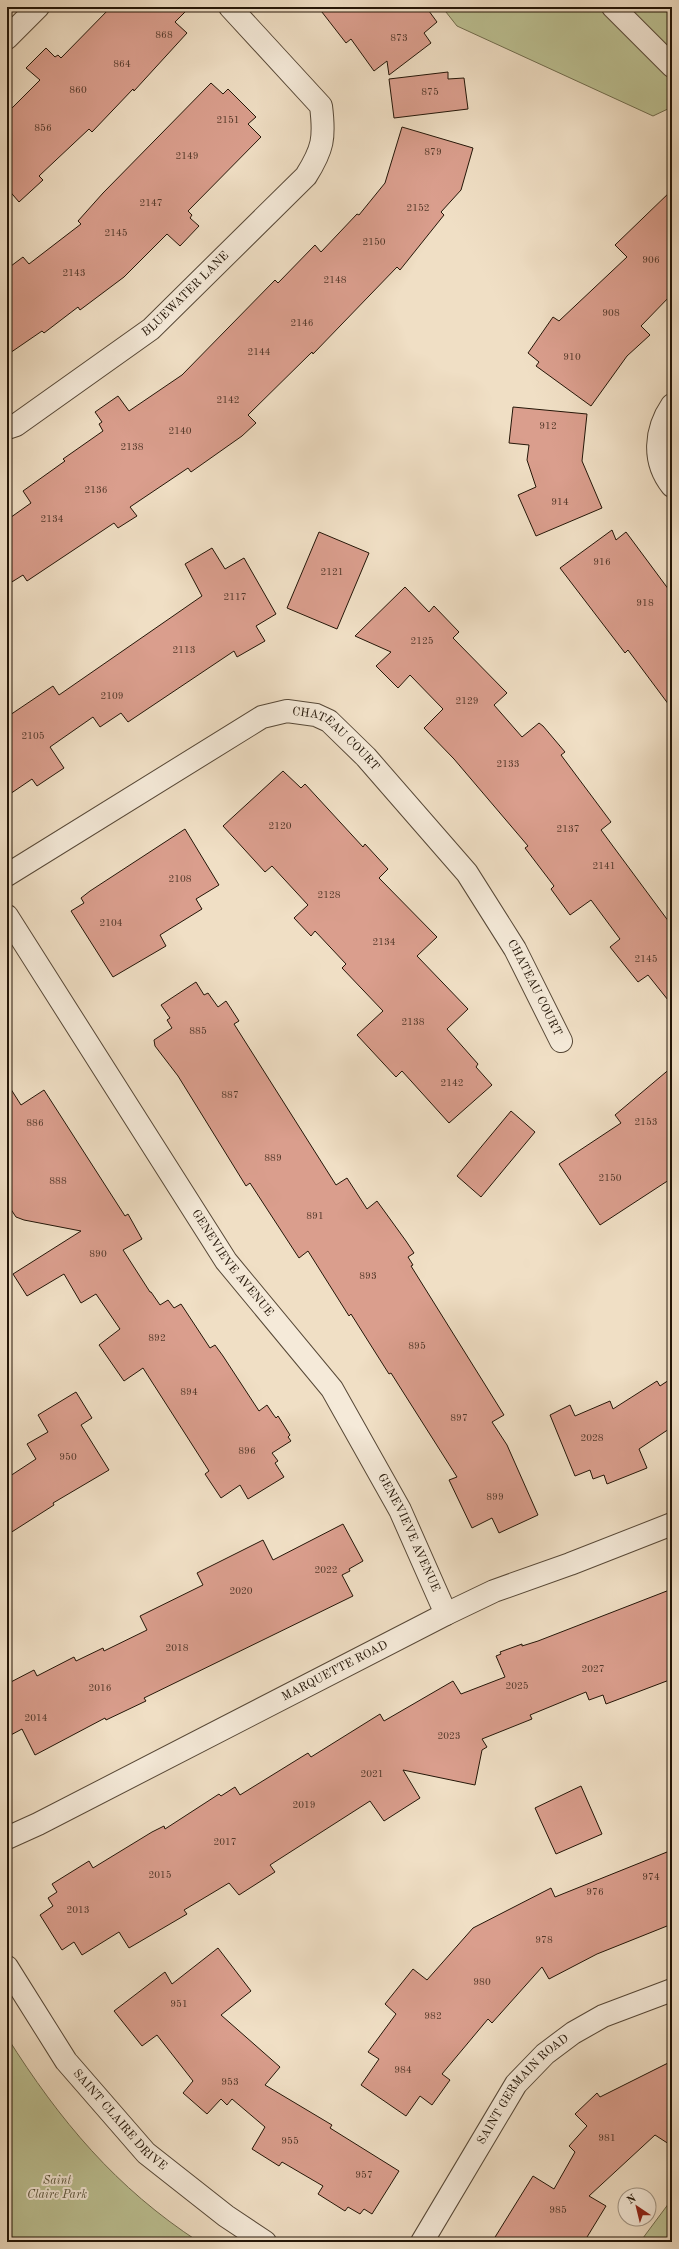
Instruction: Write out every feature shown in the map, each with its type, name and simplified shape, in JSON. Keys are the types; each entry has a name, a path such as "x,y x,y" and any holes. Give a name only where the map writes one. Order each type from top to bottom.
{"street":[{"path":"7,38 38,7"},
{"name":"BLUEWATER LANE","path":"7,428 16,426 151,329 306,176 320,153 324,126 321,106 230,7"},
{"path":"613,7 672,66"},
{"path":"672,405 665,416 659,431 658,445 663,472 672,486"},
{"name":"CHATEAU COURT","path":"7,874 262,717 287,711 316,715 329,721 366,757 467,874 515,949 561,1041"},
{"name":"GENEVIEVE AVENUE","path":"7,916 226,1261 332,1389 400,1510 446,1614"},
{"name":"MARQUETTE ROAD","path":"7,1838 446,1614 494,1592 584,1559 672,1524"},
{"name":"SAINT CLAIRE DRIVE","path":"7,1967 66,2061 146,2153 226,2216 265,2242"},
{"name":"SAINT GERMAIN ROAD","path":"422,2242 516,2084 545,2054 572,2033 603,2016 672,1990"}],"green space":[{"path":"442,7 672,7 672,107 653,116 457,26"},
{"name":"Saint Claire Park","path":"7,2037 48,2097 69,2125 92,2151 141,2199 199,2242 7,2242"},
{"path":"672,2199 672,2242 640,2242 651,2227 657,2227 657,2219"}],"building":[{"path":"111,7 190,7 175,22 187,33 134,91 133,89 92,132 89,129 39,176 43,180 19,202 7,188 7,113 40,80 26,68 46,48 55,57 58,55 61,58"},
{"path":"318,7 426,7 437,22 424,33 431,43 389,75 387,61 374,71 351,39 346,43"},
{"path":"448,72 448,79 464,78 468,109 394,118 389,79"},
{"path":"211,83 223,94 228,89 256,117 248,124 261,137 188,211 192,215 190,218 199,226 180,246 167,234 124,277 80,310 78,307 44,333 42,331 7,355 7,269 23,257 29,264 81,224 78,221 103,193"},
{"path":"402,127 473,148 461,190 441,212 444,215 400,270 397,267 313,354 312,352 248,415 256,423 242,436 191,472 188,468 130,507 137,516 118,528 114,523 27,581 23,575 7,585 7,520 31,503 23,491 65,461 63,459 103,431 99,424 102,422 95,412 118,396 129,411 182,375 275,280 278,283 315,245 321,252 357,214 359,215 385,183"},
{"path":"672,190 672,294 641,326 650,335 627,356 591,406 536,366 539,362 528,353 553,317 559,321 627,257 615,245"},
{"path":"513,407 587,414 582,461 602,508 536,536 518,495 536,487 527,460 529,445 509,443"},
{"path":"612,530 616,540 626,532 672,594 672,709 628,650 625,653 560,568"},
{"path":"319,532 369,553 337,629 287,608"},
{"path":"212,548 225,569 244,558 276,614 256,626 265,641 237,657 234,651 128,722 121,713 100,727 93,717 50,747 64,768 37,786 32,779 7,796 7,717 53,686 59,695 202,596 185,564"},
{"path":"405,587 429,612 434,606 459,632 453,638 507,693 494,705 522,737 539,723 543,726 565,752 561,755 611,822 601,830 672,926 672,1005 648,975 638,982 610,947 620,939 591,900 570,915 551,889 554,886 525,848 528,846 454,759 424,728 443,709 410,675 398,688 376,666 391,652 355,636"},
{"path":"283,771 301,788 305,784 363,847 365,844 388,869 379,878 437,937 417,956 468,1009 447,1029 478,1064 476,1067 492,1085 449,1123 402,1071 396,1077 357,1035 383,1011 342,968 346,964 315,931 311,936 294,918 308,905 272,866 265,872 223,826"},
{"path":"185,829 219,885 196,899 202,909 160,935 166,946 113,977 71,911 84,903 81,898 90,891"},
{"path":"196,982 204,995 208,993 218,1007 226,1001 239,1021 234,1024 336,1185 347,1178 367,1209 377,1201 414,1253 408,1257 413,1265 411,1266 504,1415 492,1422 507,1445 538,1515 499,1533 492,1518 472,1528 449,1480 457,1477 391,1373 389,1374 351,1314 349,1316 308,1251 299,1258 250,1183 246,1186 178,1076 155,1046 154,1040 172,1028 167,1020 170,1018 161,1005"},
{"path":"672,1067 672,1178 600,1225 559,1164 621,1123 615,1115"},
{"path":"7,1083 21,1105 44,1090 125,1216 128,1214 142,1239 123,1250 150,1292 160,1305 168,1300 174,1308 181,1304 210,1348 215,1345 259,1411 267,1405 276,1418 278,1416 290,1435 288,1437 291,1441 272,1453 278,1461 275,1463 284,1477 248,1499 240,1485 221,1498 205,1474 209,1471 143,1368 124,1381 99,1345 120,1329 96,1294 81,1303 64,1274 27,1296 13,1274 81,1231 24,1220 16,1217 8,1205"},
{"path":"511,1111 535,1132 481,1197 457,1176"},
{"path":"672,1378 672,1427 639,1449 647,1468 607,1484 604,1475 593,1479 590,1470 575,1476 550,1415 570,1405 575,1416 610,1401 613,1409 657,1381 660,1386"},
{"path":"76,1392 92,1418 81,1425 109,1470 53,1503 54,1505 7,1535 7,1478 36,1459 27,1444 48,1432 38,1415"},
{"path":"343,1524 363,1561 342,1575 353,1596 144,1698 146,1701 106,1720 105,1718 35,1755 22,1729 7,1737 7,1684 34,1670 37,1676 74,1657 76,1661 103,1648 104,1651 147,1630 140,1616 203,1585 197,1573 263,1540 273,1560"},
{"path":"672,1589 672,1679 606,1704 603,1695 589,1700 586,1692 530,1715 532,1719 482,1739 487,1747 482,1750 475,1785 403,1770 420,1798 384,1821 370,1801 270,1865 275,1872 239,1895 229,1883 184,1910 187,1914 129,1948 119,1932 82,1955 74,1942 62,1950 40,1915 53,1906 48,1898 57,1892 52,1884 89,1861 93,1868 152,1832 164,1826 165,1829 219,1794 221,1796 235,1787 240,1795 308,1753 311,1757 380,1714 384,1721 453,1681 461,1694 505,1677 496,1656 501,1654 500,1652 522,1644 522,1646 538,1641"},
{"path":"581,1786 602,1834 556,1854 535,1808"},
{"path":"672,1850 672,1924 597,1954 549,1979 542,1967 492,2023 488,2019 442,2074 450,2080 432,2105 420,2096 406,2116 361,2085 379,2059 368,2052 396,2014 385,2004 413,1969 427,1980 473,1928 551,1888 555,1897"},
{"path":"218,1948 251,1991 221,2015 280,2067 265,2085 332,2125 330,2128 399,2171 372,2214 364,2209 360,2214 348,2207 345,2211 318,2194 323,2186 282,2162 279,2166 252,2149 265,2127 232,2099 227,2105 221,2099 207,2114 183,2093 193,2081 157,2035 142,2046 114,2011 165,1972 172,1984"},
{"path":"672,2061 672,2146 655,2135 589,2196 606,2206 584,2242 492,2242 533,2176 554,2189 575,2152 569,2146 587,2126 575,2114 597,2093 600,2097"}]}
